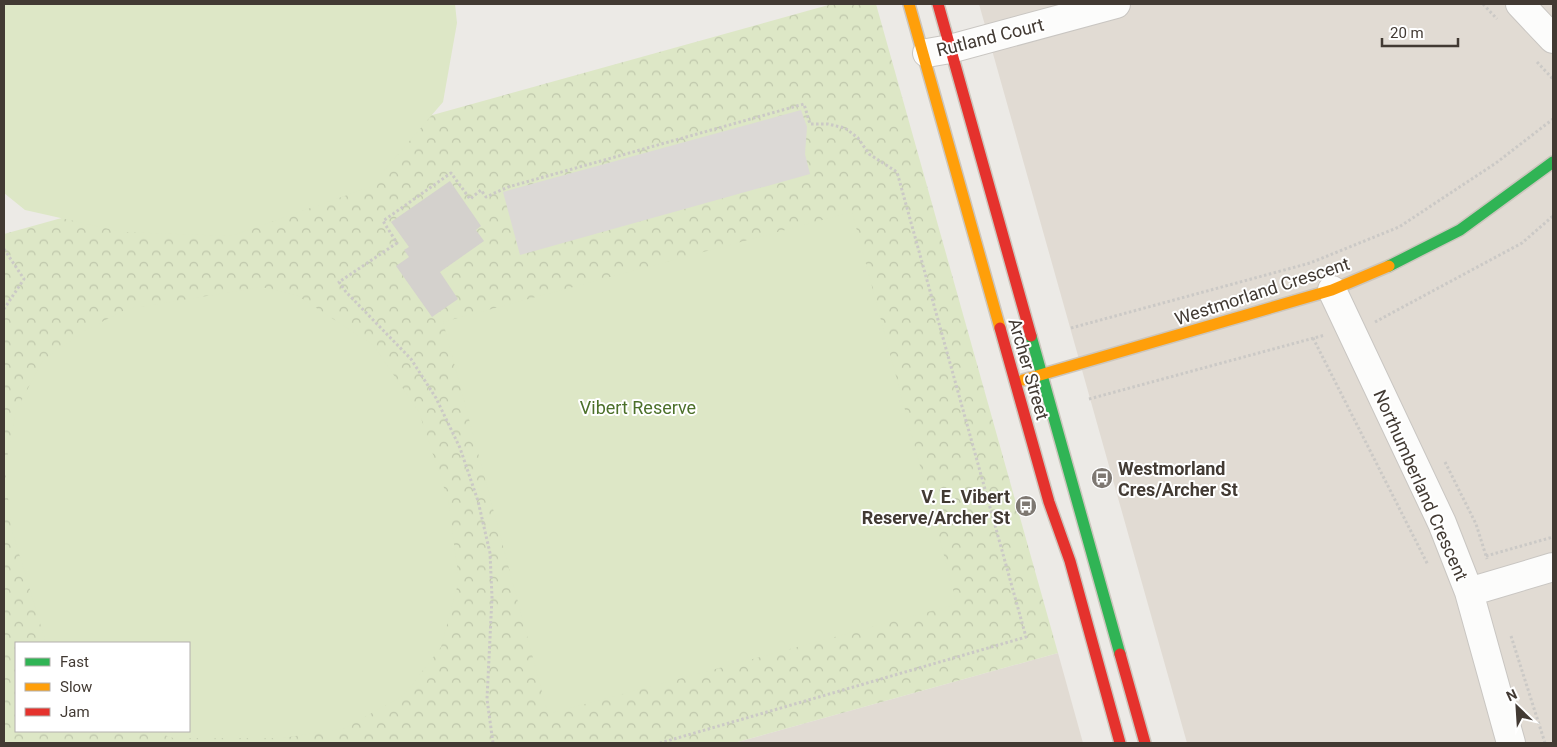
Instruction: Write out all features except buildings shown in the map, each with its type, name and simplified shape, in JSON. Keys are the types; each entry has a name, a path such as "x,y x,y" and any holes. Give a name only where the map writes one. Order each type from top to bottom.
{"main road":[{"name":"Archer Street","path":"909,4 922,54 1040,374 1120,743"},
{"name":"Archer Street","path":"938,4 950,49 1015,382 1049,502 1081,558 1145,743"},
{"name":"Westmorland Crescent","path":"1015,382 1332,290 1403,260 1460,230 1553,162"}],"street":[{"name":"Rutland Court","path":"922,54 950,49 1116,4"},
{"path":"1520,4 1553,39"},
{"name":"Northumberland Crescent","path":"1332,290 1442,523 1469,592 1511,743"},
{"path":"1469,592 1553,567"}],"path":[{"path":"493,743 487,699 492,598 490,553 478,501 460,448 436,398 411,359 346,292 339,282 397,243 383,221 451,174 470,199 481,190 486,197 508,187 804,104 810,124 828,124 845,128 858,138 869,154 897,172 1026,637 660,743"},
{"path":"1071,328 1310,264 1399,227 1496,163 1553,119"},
{"path":"4,249 24,279 4,308"},
{"path":"1313,338 1430,570"},
{"path":"1486,556 1553,537"}],"shaded area":[{"path":"979,4 1553,4 1553,743 1187,743"},
{"path":"801,110 807,127 805,154 810,174 520,255 503,192"},
{"path":"1058,653 1083,743 734,743"}],"green space":[{"path":"4,4 455,4 457,23 443,102 370,187 231,236 123,232 25,210 4,193"},
{"name":"Vibert Reserve","path":"832,4 876,4 1058,653 734,743 4,743 4,234"},
{"path":"852,212 957,604 548,714 443,322"},
{"path":"262,287 298,296 373,345 419,412 448,500 459,580 441,647 404,695 345,728 283,738 173,738 156,732 190,732 190,642 46,642 11,527 5,468 16,411 43,360 86,330 127,309"}],"traffic: fast":[{"path":"1389,266 1460,230 1553,162"},
{"path":"1031,336 1120,654"}],"traffic: slow":[{"path":"909,4 1000,328"},
{"path":"1023,380 1332,290 1389,266"}],"traffic: jam":[{"path":"938,4 1031,336"},
{"path":"1000,328 1049,502 1070,561 1120,743"},
{"path":"1120,654 1145,743"}],"place":[{"name":"Westmorland Cres/Archer St","path":"1102,478"},
{"name":"V. E. Vibert Reserve/Archer St","path":"1026,506"}]}
